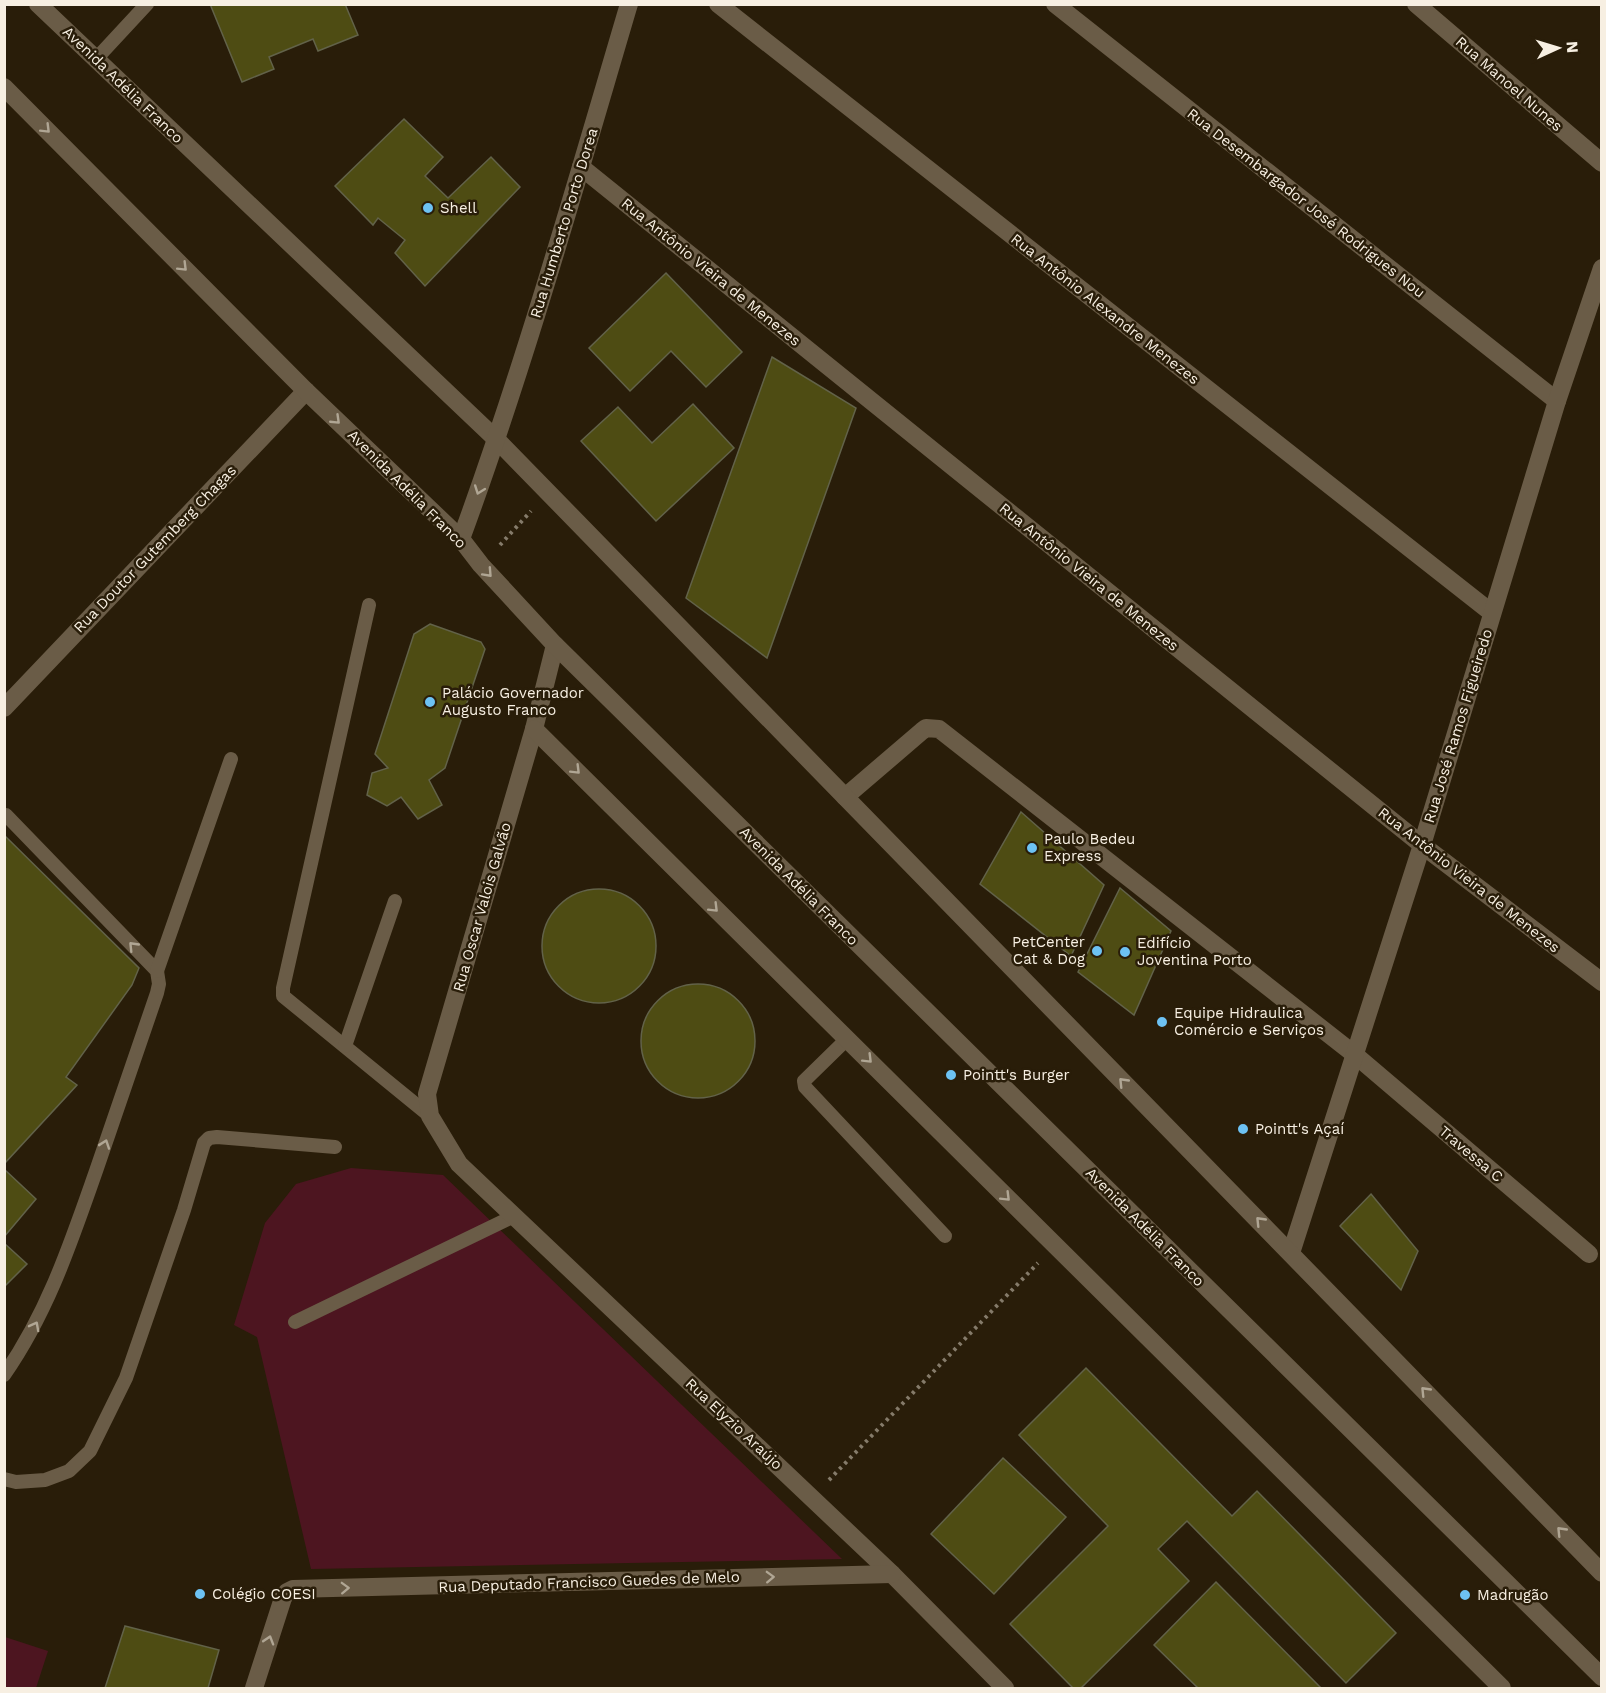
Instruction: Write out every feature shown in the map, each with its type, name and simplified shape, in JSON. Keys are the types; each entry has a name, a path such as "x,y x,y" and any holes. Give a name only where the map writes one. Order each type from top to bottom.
{"street":[{"name":"Avenida Adélia Franco","path":"38,4 497,440 1602,1573"},
{"name":"Rua Humberto Porto Dorea","path":"461,539 497,440 630,4"},
{"name":"Rua Antônio Alexandre Menezes","path":"718,4 1492,613"},
{"name":"Rua Desembargador José Rodrigues Nou","path":"1055,4 1557,401"},
{"name":"Rua Manoel Nunes","path":"1416,4 1602,163"},
{"name":"Avenida Adélia Franco","path":"4,87 306,391 461,539 481,565 555,645 1602,1677"},
{"name":"Rua Antônio Vieira de Menezes","path":"581,167 1422,845 1602,982"},
{"name":"Rua José Ramos Figueiredo","path":"1290,1252 1422,845 1557,401 1602,268"},
{"name":"Rua Doutor Gutemberg Chagas","path":"4,708 306,391"},
{"name":"Rua Oscar Valois Galvão","path":"459,1164 430,1116 427,1094 534,729 555,645"},
{"name":"Travessa C","path":"845,797 926,728 939,729 1354,1054 1589,1254"},
{"path":"534,729 1502,1689"},
{"name":"Rua Elyzio Araújo","path":"459,1164 892,1574 1005,1689"},
{"name":"Rua Deputado Francisco Guedes de Melo","path":"254,1689 283,1598 293,1589 892,1574"}],"lane":[{"path":"96,59 147,4"},
{"path":"369,605 283,996 430,1116"},
{"path":"4,1375 25,1346 68,1254 157,993 157,971 231,759"},
{"path":"4,815 157,971"},
{"path":"345,1046 394,901"},
{"path":"847,1039 804,1081 805,1087 945,1236"},
{"path":"4,1479 16,1482 45,1480 69,1471 90,1451 126,1378 184,1210 204,1143 209,1138 217,1137 335,1147"},
{"path":"295,1322 514,1216"}],"path":[{"path":"481,565 549,493"},
{"path":"812,1498 1055,1245"}],"shaded area":[{"path":"351,1168 443,1175 842,1559 311,1569 257,1337 234,1325 265,1223 296,1184"},
{"path":"5,1637 48,1651 36,1688 5,1688"}],"building":[{"path":"210,4 345,4 358,35 318,51 313,39 269,57 274,69 242,82"},
{"name":"Shell","path":"404,119 443,157 425,176 448,198 491,157 520,187 425,286 395,253 405,240 378,218 373,225 335,186"},
{"path":"666,273 742,352 706,387 671,351 630,391 589,348"},
{"path":"772,357 856,408 767,658 686,598"},
{"path":"693,404 734,448 656,521 581,441 618,407 652,443"},
{"name":"Palácio Governador Augusto Franco","path":"430,624 481,642 485,649 445,768 429,780 442,805 418,819 401,797 387,806 367,795 372,773 388,768 375,754 414,634"},
{"name":"Paulo Bedeu Express","path":"1021,812 1104,885 1071,956 980,884"},
{"path":"4,835 139,968 132,985 66,1077 77,1085 4,1164"},
{"name":"Edifício Joventina Porto","path":"1120,888 1171,931 1134,1015 1078,972"},
{"path":"599,889 621,894 639,906 651,924 656,946 651,968 639,986 621,998 599,1003 577,998 559,986 547,968 542,946 547,924 559,906 577,894"},
{"path":"698,984 720,989 738,1001 750,1019 755,1041 750,1063 738,1081 720,1093 698,1098 676,1093 658,1081 646,1063 641,1041 646,1019 658,1001 676,989"},
{"path":"4,1169 36,1199 4,1237"},
{"path":"1371,1194 1418,1251 1401,1290 1340,1226"},
{"path":"4,1243 27,1264 4,1287"},
{"path":"1086,1368 1232,1516 1257,1491 1396,1633 1346,1683 1187,1521 1158,1549 1189,1581 1081,1688 1073,1688 1010,1624 1108,1526 1019,1435"},
{"path":"1003,1458 1066,1517 994,1594 931,1534"},
{"path":"1216,1582 1321,1688 1198,1688 1154,1645"},
{"path":"125,1626 219,1650 208,1688 105,1688"}],"place":[{"name":"Shell","path":"428,208"},
{"name":"Palácio Governador Augusto Franco","path":"430,702"},
{"name":"Paulo Bedeu Express","path":"1032,848"},
{"name":"PetCenter Cat & Dog","path":"1097,951"},
{"name":"Edifício Joventina Porto","path":"1125,952"},
{"name":"Equipe Hidraulica Comércio e Serviços","path":"1162,1022"},
{"name":"Pointt's Burger","path":"951,1075"},
{"name":"Pointt's Açaí","path":"1243,1129"},
{"name":"Colégio COESI","path":"200,1594"},
{"name":"Madrugão","path":"1465,1595"}]}
